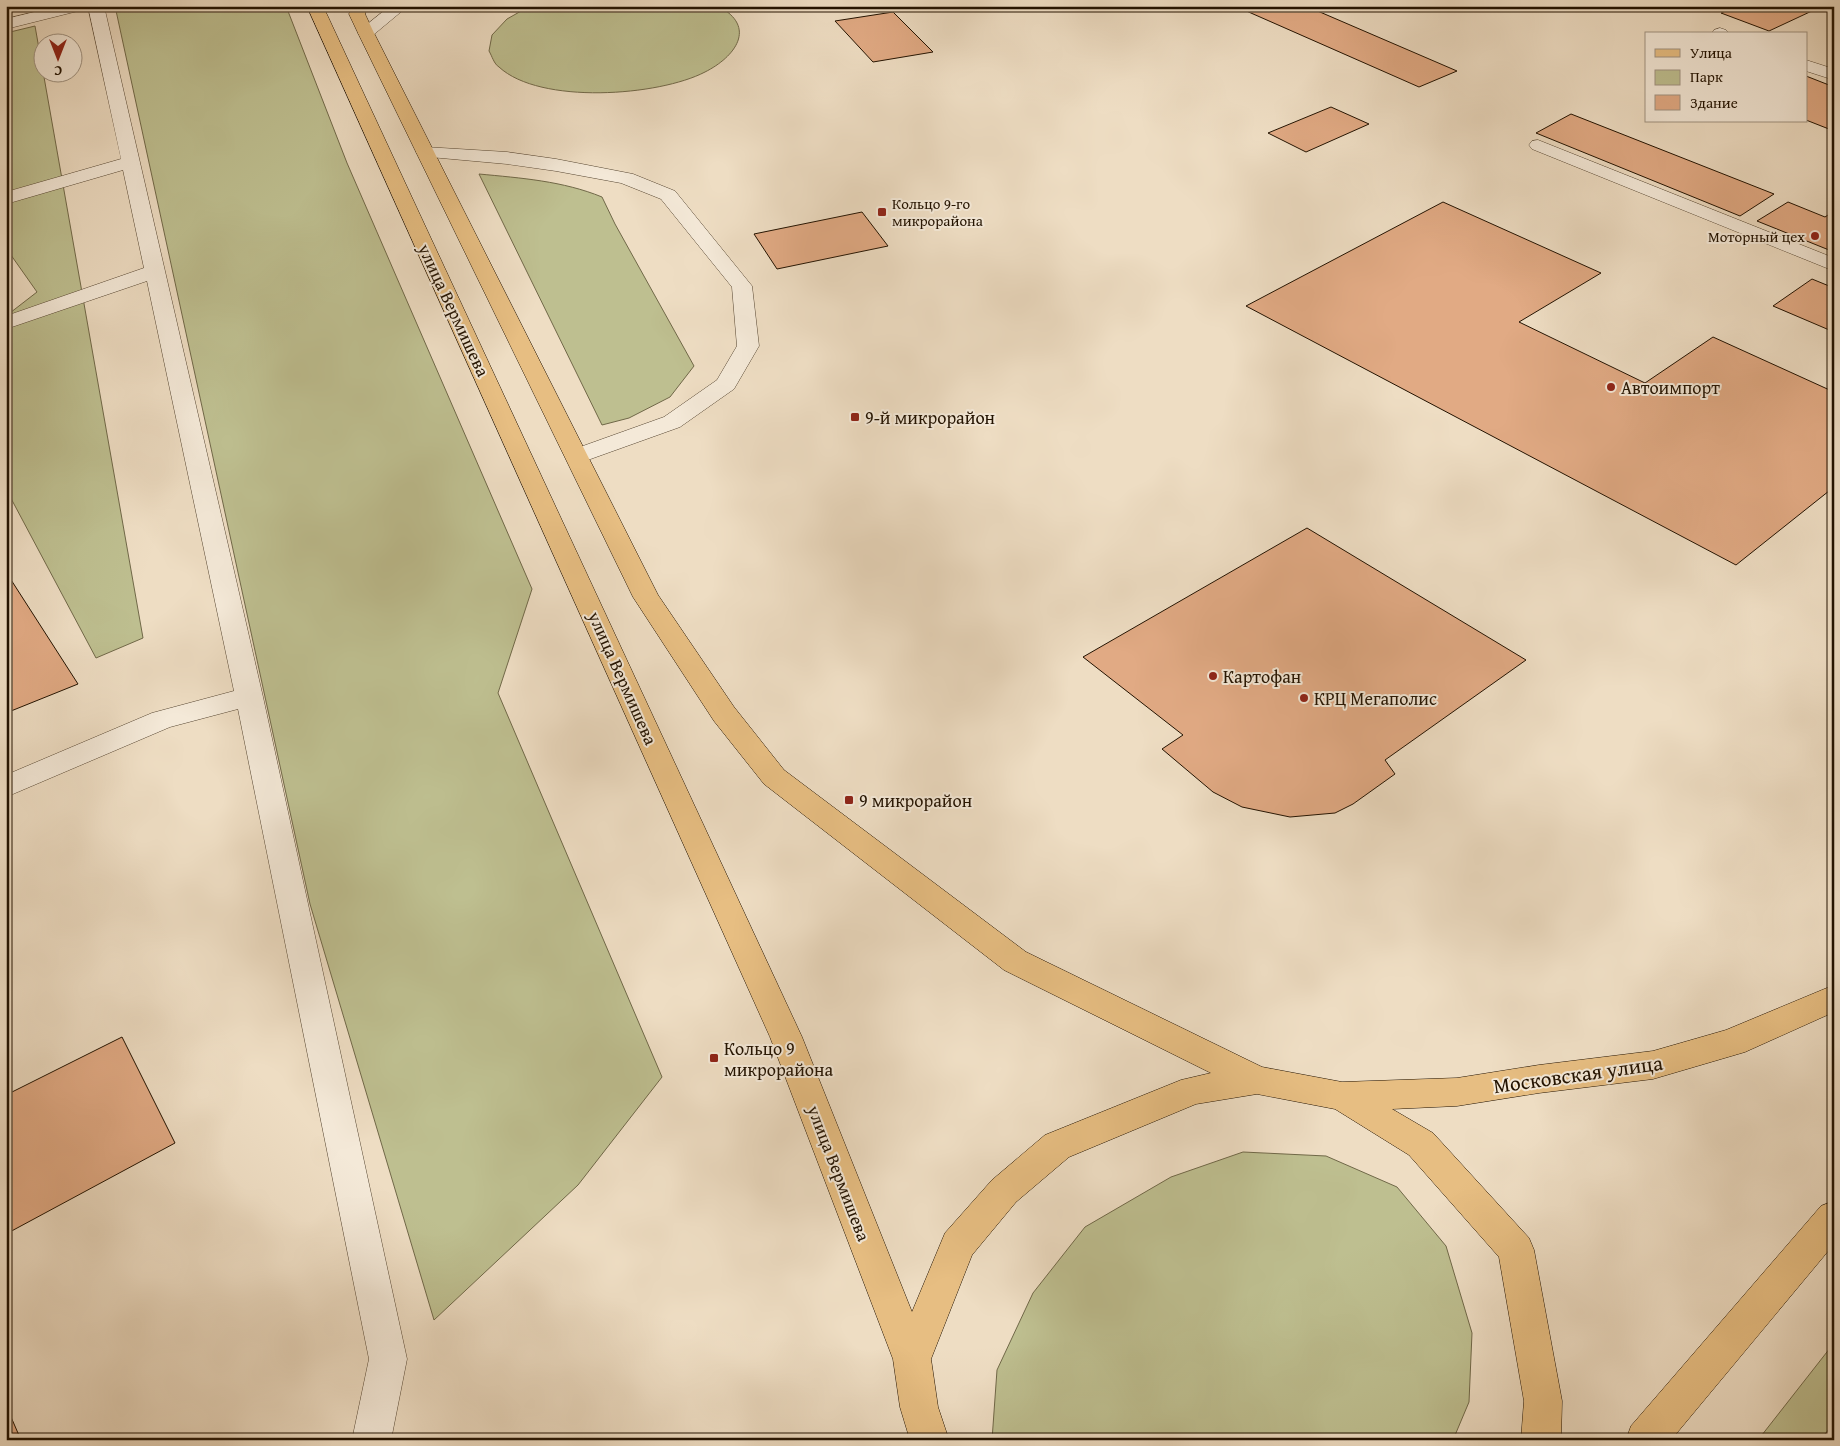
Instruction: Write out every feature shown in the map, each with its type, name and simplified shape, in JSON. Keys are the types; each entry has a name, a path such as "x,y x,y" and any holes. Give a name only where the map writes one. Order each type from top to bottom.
{"main road":[{"name":"улица Вермишева","path":"315,6 786,1036 912,1359 918,1429"},
{"path":"360,6 357,14 366,33 646,597 724,714 774,777 1014,961 1257,1080 1342,1096 1421,1144 1516,1250 1543,1401 1541,1440"},
{"name":"Московская улица","path":"1342,1096 1457,1092 1539,1079 1653,1066 1733,1042 1834,998"},
{"path":"912,1359 958,1245 1004,1191 1057,1146 1193,1090 1257,1080"},
{"path":"1645,1440 1834,1217"}],"lane":[{"path":"6,24 80,6"},
{"path":"96,6 249,697 388,1359 372,1440"},
{"path":"366,33 400,6"},
{"path":"1808,66 1834,75"},
{"path":"1538,145 1834,265"},
{"path":"425,152 507,158 556,165 626,178 668,195 742,286 748,346 726,384 672,422 577,456"},
{"path":"6,198 130,162"},
{"path":"6,323 155,271"},
{"path":"6,787 162,720 249,697"}],"green space":[{"path":"115,6 286,6 347,163 532,589 498,693 662,1077 578,1185 434,1320 310,904"},
{"path":"530,6 718,6 730,14 737,23 738,41 733,50 716,66 685,80 659,87 630,91 570,92 542,87 518,79 497,66 494,62 489,51 492,35 507,19"},
{"path":"35,26 36,32 32,32 32,82 45,82 143,638 96,658 6,489 6,316 37,292 6,248 6,33"},
{"path":"479,174 557,184 602,197 694,366 670,397 629,418 602,425"},
{"path":"1243,1152 1326,1156 1397,1187 1446,1246 1472,1333 1469,1402 1453,1440 992,1440 997,1370 1033,1293 1085,1227 1171,1177"},
{"path":"1834,1343 1834,1423 1820,1440 1758,1440"}],"building":[{"path":"1235,6 1306,6 1457,71 1419,87"},
{"path":"1737,6 1803,6 1814,10 1769,31 1721,13"},
{"path":"893,12 933,52 873,62 835,21"},
{"path":"1808,77 1834,87 1834,131 1808,121"},
{"path":"1331,107 1369,124 1306,152 1268,133"},
{"path":"1571,114 1774,194 1740,216 1536,133"},
{"name":"Автоимпорт","path":"1443,202 1601,273 1519,322 1645,383 1713,337 1834,392 1834,487 1736,565 1246,306"},
{"name":"Моторный цех","path":"1788,202 1825,217 1834,211 1834,252 1757,221"},
{"path":"862,212 888,246 777,269 754,234"},
{"path":"1812,279 1834,288 1834,332 1773,306"},
{"name":"КРЦ Мегаполис","path":"1307,528 1526,660 1385,760 1395,774 1353,804 1335,813 1290,817 1242,807 1213,792 1162,749 1183,735 1083,657"},
{"path":"6,572 78,684 6,713"},
{"path":"122,1037 175,1143 6,1234 6,1095"},
{"path":"11,1417 21,1440 6,1440 6,1420"}],"place":[{"name":"Кольцо 9-го микрорайона","path":"882,212"},
{"name":"Моторный цех","path":"1815,236"},
{"name":"Автоимпорт","path":"1611,387"},
{"name":"9-й микрорайон","path":"855,417"},
{"name":"Картофан","path":"1213,676"},
{"name":"КРЦ Мегаполис","path":"1304,698"},
{"name":"9 микрорайон","path":"849,800"},
{"name":"Кольцо 9 микрорайона","path":"714,1058"}]}
